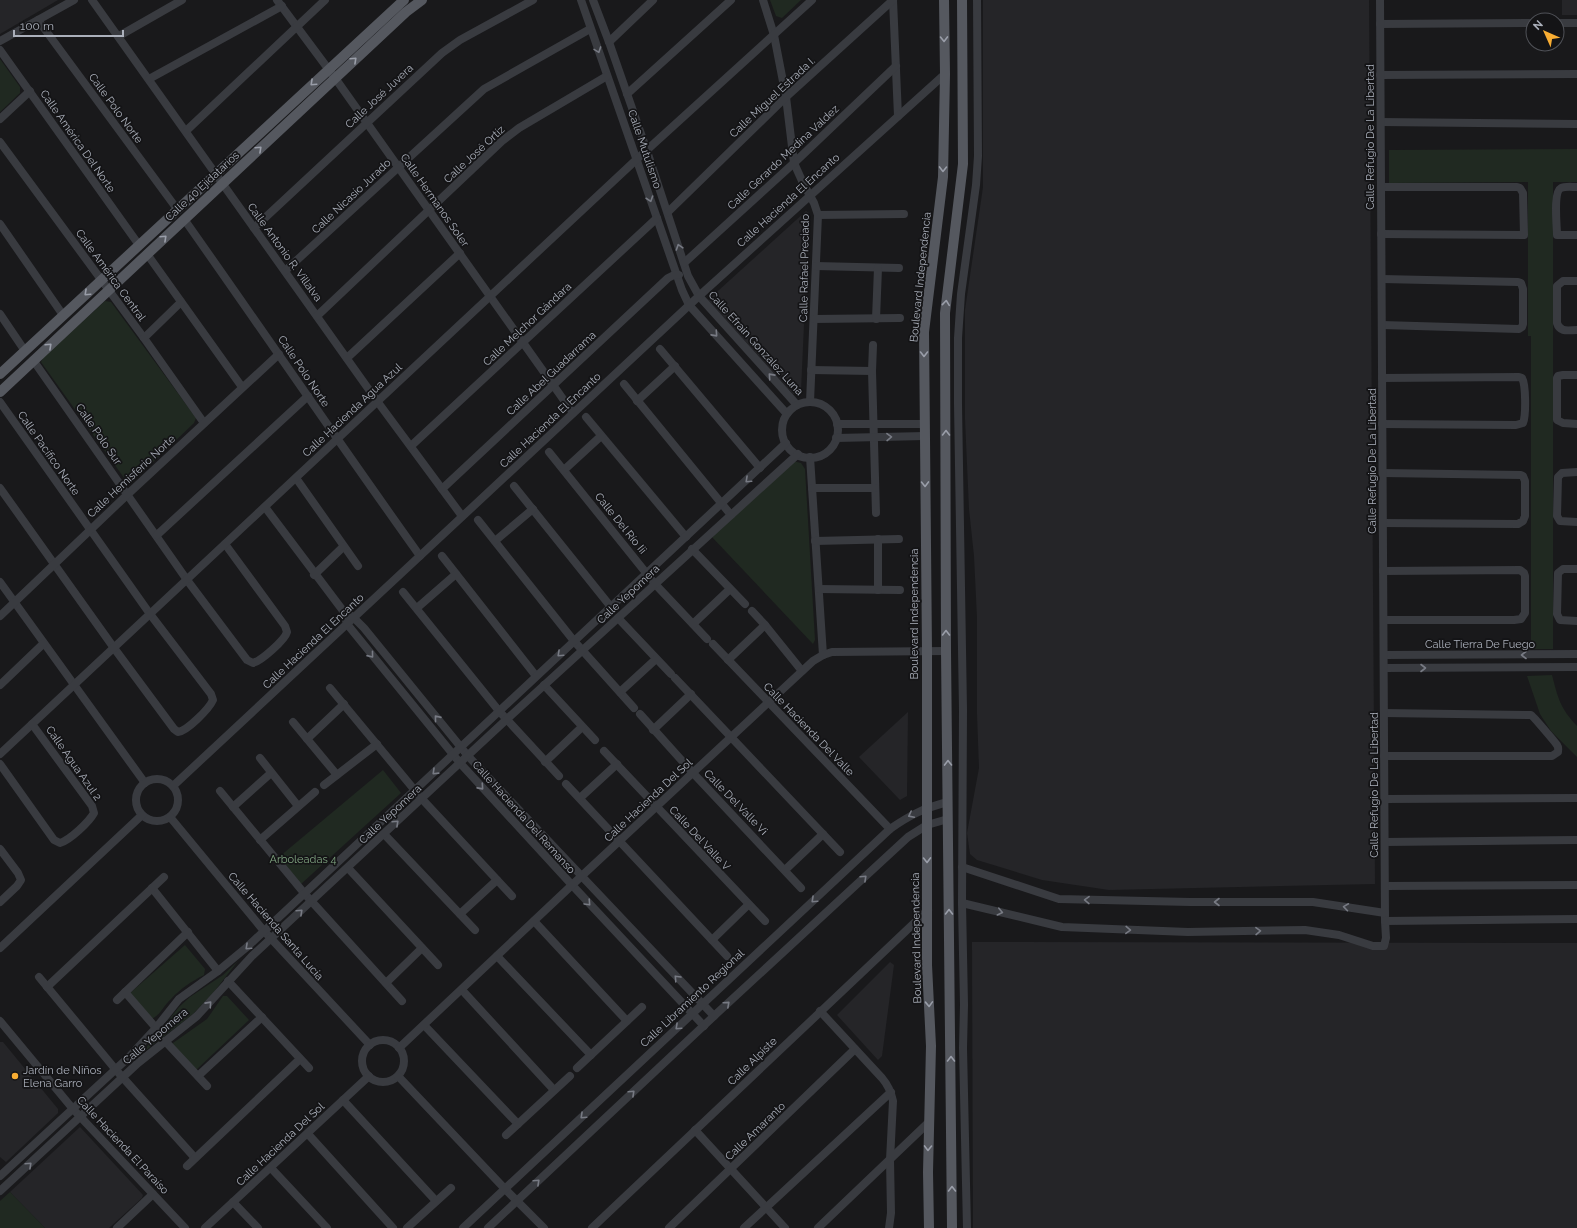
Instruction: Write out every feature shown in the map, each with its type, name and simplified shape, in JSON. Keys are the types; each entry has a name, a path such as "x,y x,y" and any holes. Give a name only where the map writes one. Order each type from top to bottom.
{"main road":[{"name":"Calle 40 Ejidatarios","path":"0,374 404,0"},
{"name":"Calle 40 Ejidatarios","path":"0,392 406,12 422,0"},
{"name":"Boulevard Independencia","path":"929,1228 931,1046 927,965 927,651 924,332 943,177 945,74 944,0"},
{"path":"952,1228 946,651 945,313 963,164 962,0"}],"street":[{"path":"0,41 74,0"},
{"name":"Calle Antonio R. Villalva","path":"92,0 119,36 222,184 462,516"},
{"path":"119,36 182,0"},
{"path":"186,131 325,0"},
{"name":"Calle José Juvera","path":"254,228 450,46 533,0"},
{"name":"Calle Mutulismo","path":"581,0 676,274 689,305"},
{"name":"Calle Mutulismo","path":"592,0 609,42 647,151 688,276 699,296"},
{"path":"609,42 653,0"},
{"path":"627,94 731,0"},
{"name":"Calle Rafael Preciado","path":"763,0 774,35 786,97 794,163 810,194 818,215 810,402"},
{"name":"Calle Hacienda Agua Azul","path":"0,754 637,159 812,0"},
{"path":"893,0 898,116"},
{"name":"Calle Miguel Estrada I.","path":"668,212 786,97 893,0"},
{"path":"967,1228 963,1048 961,579 958,338 961,294 976,185 978,156 977,0"},
{"name":"Calle Refugio De La Libertad","path":"962,903 1062,927 1188,932 1304,930 1339,935 1373,946 1384,946 1386,938 1380,0"},
{"path":"149,79 280,3"},
{"name":"Calle Hermanos Soler","path":"280,3 367,122 573,413"},
{"name":"Calle Polo Norte","path":"38,20 177,209"},
{"path":"1380,24 1525,23"},
{"path":"1565,23 1577,23"},
{"name":"Calle Nicasio Jurado","path":"285,271 484,89 590,29"},
{"name":"Calle América Del Norte","path":"0,50 139,245"},
{"name":"Calle Gerardo Medina Valdez","path":"684,263 794,163 896,66"},
{"name":"Calle Hacienda El Encanto","path":"173,786 689,305 810,194 945,74"},
{"path":"1380,75 1577,74"},
{"name":"Calle José Ortiz","path":"317,316 430,211 502,141 511,134 607,76"},
{"path":"0,119 30,91"},
{"path":"1381,122 1577,124"},
{"name":"Calle América Central","path":"0,142 144,338 204,423"},
{"path":"1381,187 1520,188 1523,193 1524,235 1381,234"},
{"path":"1577,187 1562,187 1559,189 1556,196 1557,235 1577,235"},
{"path":"818,215 904,214"},
{"name":"Calle Melchor Gándara","path":"411,446 657,218"},
{"name":"Calle Polo Norte","path":"184,219 420,556"},
{"path":"0,224 63,315"},
{"path":"347,358 460,253"},
{"path":"147,254 242,387"},
{"path":"816,266 899,268"},
{"path":"876,318 878,268"},
{"path":"676,274 688,276"},
{"name":"Calle Abel Guadarrama","path":"442,489 668,278 676,274"},
{"path":"1382,279 1518,282 1521,284 1523,289 1522,328 1515,330 1382,325"},
{"path":"1577,281 1563,281 1558,284 1557,290 1557,323 1559,328 1562,330 1577,330"},
{"name":"Calle Efrain Gonzalez Luna","path":"699,296 797,405"},
{"path":"144,338 181,302"},
{"path":"689,305 787,414"},
{"path":"0,314 25,351"},
{"path":"814,318 900,318"},
{"path":"873,345 872,371 876,513"},
{"path":"660,349 760,468"},
{"name":"Calle Hemisferio Norte","path":"0,616 128,494 279,354"},
{"name":"Calle Polo Sur","path":"33,360 157,535 187,580 250,662 255,663 284,637 287,632 285,626 225,544"},
{"path":"637,401 675,366"},
{"path":"811,370 872,371"},
{"path":"1577,375 1558,376 1557,378 1556,418 1558,421 1563,423 1577,424"},
{"path":"1382,378 1522,378 1524,383 1525,409 1523,423 1516,425 1382,424"},
{"path":"624,384 721,504 731,514"},
{"path":"157,535 308,396"},
{"name":"Calle Pacífico Norte","path":"0,402 150,614 212,694 213,700 210,707 181,732 175,730 114,648"},
{"path":"810,402 825,406 835,417 837,424 836,438 829,450 823,454 810,457 798,454 791,450 786,443 782,432 787,414 797,405 810,402"},
{"path":"586,418 686,537"},
{"path":"837,424 925,424"},
{"path":"564,470 602,436"},
{"path":"836,438 925,436"},
{"name":"Calle Yepomera","path":"0,1176 116,1070 156,1028 179,999 243,951 786,443"},
{"name":"Calle Del Río Iii","path":"549,452 655,584 710,642"},
{"name":"Calle Yepomera","path":"0,1192 122,1078 197,1016 243,965 311,901 692,549 798,454"},
{"path":"810,457 823,654 841,651 946,651"},
{"path":"1577,472 1565,472 1560,474 1557,481 1557,516 1559,520 1563,522 1577,522"},
{"path":"1383,473 1517,474 1523,476 1525,481 1525,516 1521,523 1383,523"},
{"path":"296,478 343,547 358,566"},
{"path":"514,486 611,607"},
{"path":"0,488 114,648"},
{"path":"812,488 875,488"},
{"name":"Calle Hacienda Del Remanso","path":"265,507 314,575 344,612 354,618 369,634 468,756 714,1016"},
{"path":"495,541 533,509"},
{"path":"478,520 574,642 634,708"},
{"path":"815,541 899,539"},
{"path":"878,540 878,590"},
{"path":"314,575 343,547"},
{"path":"692,549 745,604"},
{"path":"442,556 536,676"},
{"path":"1577,569 1560,571 1558,576 1558,614 1560,620 1577,621"},
{"path":"1383,571 1522,571 1525,576 1525,613 1521,619 1384,620"},
{"path":"417,608 456,574"},
{"path":"946,578 961,579"},
{"path":"0,582 43,644 145,783"},
{"path":"693,624 730,589"},
{"path":"819,589 900,590"},
{"path":"404,592 499,711 559,776"},
{"path":"752,611 802,671"},
{"name":"Calle Hacienda Del Remanso","path":"344,612 347,624 452,755 704,1026"},
{"path":"618,618 840,852"},
{"path":"728,660 765,625"},
{"name":"Calle Hacienda Del Valle","path":"710,642 890,829"},
{"path":"0,685 43,644"},
{"name":"Calle Hacienda Del Sol","path":"399,1048 768,702 823,654"},
{"path":"1539,668 1540,654"},
{"name":"Calle Tierra De Fuego","path":"1384,655 1577,654"},
{"path":"620,692 656,659"},
{"path":"1384,668 1577,668"},
{"path":"544,685 595,740"},
{"path":"330,688 415,791 512,896"},
{"path":"653,730 691,694"},
{"path":"307,739 344,704"},
{"path":"1384,713 1531,715 1557,745 1558,752 1552,756 1384,756"},
{"name":"Calle Del Valle Vi","path":"640,714 653,730 801,888"},
{"path":"293,722 337,775"},
{"name":"Calle Agua Azul 2","path":"0,764 57,842 60,843 67,840 90,819 94,813 92,806 32,724"},
{"path":"545,762 582,727"},
{"path":"324,785 377,744"},
{"name":"Calle Del Valle V","path":"604,751 765,922"},
{"path":"260,758 298,806"},
{"path":"580,798 617,764"},
{"path":"233,807 271,773"},
{"path":"163,779 173,786 178,798 175,812 165,820 153,821 142,815 136,804 136,798 140,787 150,780 163,779"},
{"path":"566,784 727,956"},
{"path":"220,791 304,894 402,1001"},
{"path":"260,840 315,792"},
{"path":"1385,800 1577,798"},
{"name":"Calle Libramiento Regional","path":"463,1228 890,829 907,817 927,807 948,802"},
{"path":"0,948 142,815"},
{"name":"Calle Hacienda Santa Lucía","path":"170,816 264,931 370,1045"},
{"path":"488,1228 908,837 927,825 948,819"},
{"path":"384,834 475,930"},
{"path":"785,870 823,834"},
{"path":"1385,842 1577,840"},
{"path":"0,849 18,873 21,880 17,886 0,902"},
{"path":"962,867 1059,899 1190,902 1313,902 1385,917 1577,919"},
{"path":"348,868 438,965"},
{"path":"47,987 164,877"},
{"path":"460,914 497,880"},
{"path":"1385,886 1577,885"},
{"path":"152,888 218,971"},
{"path":"712,940 748,905"},
{"name":"Calle Alpiste","path":"592,1228 928,910"},
{"path":"534,921 627,1021"},
{"path":"117,1000 188,932"},
{"path":"386,983 422,948"},
{"path":"497,956 591,1055"},
{"path":"39,978 122,1078 195,1158"},
{"path":"228,981 310,1068"},
{"path":"462,990 554,1090"},
{"path":"125,992 156,1028"},
{"path":"577,1068 642,1007"},
{"path":"820,1011 885,1081 891,1092 893,1100 890,1160 891,1213 888,1228"},
{"path":"198,1076 262,1017"},
{"name":"Calle Hacienda El Paraíso","path":"1,1025 80,1117 185,1228"},
{"path":"424,1025 518,1124"},
{"path":"385,1040 393,1042 399,1048 403,1055 404,1062 402,1070 398,1076 383,1082 369,1076 364,1069 362,1061 364,1052 370,1045 377,1041 385,1040"},
{"path":"165,1041 207,1086"},
{"name":"Calle Amaranto","path":"669,1228 731,1170 855,1049"},
{"path":"186,1166 300,1059"},
{"name":"Calle Hacienda Del Sol","path":"205,1228 369,1076"},
{"path":"398,1076 544,1228"},
{"path":"506,1135 570,1076"},
{"path":"744,1228 891,1092"},
{"path":"343,1100 436,1201"},
{"path":"818,1228 929,1122"},
{"path":"695,1130 785,1228"},
{"path":"308,1134 393,1228"},
{"path":"271,1168 327,1228"},
{"path":"407,1228 451,1188"},
{"path":"117,1228 153,1194"},
{"path":"233,1202 258,1228"}],"shaded area":[{"path":"0,0 58,0 0,34"},
{"path":"983,0 1369,0 1375,884 1109,890 1042,880 977,860 970,854 967,833 979,768 977,714 977,618 974,556 969,509 965,419 965,310 983,187"},
{"path":"1562,0 1577,0 1577,15 1565,15 1565,12 1562,12"},
{"path":"806,211 809,213 801,391 793,394 708,300"},
{"path":"908,712 907,796 900,800 859,757"},
{"path":"972,942 1577,943 1577,1228 973,1228"},
{"path":"890,962 894,965 882,1056 878,1060 837,1015"},
{"name":"Jardín de Niños Elena Garro","path":"0,1042 3,1042 58,1109 58,1113 6,1162 0,1157"},
{"path":"80,1127 143,1195 142,1198 109,1228 45,1228 10,1192"}],"green space":[{"path":"770,0 801,0 782,18 776,16"},
{"path":"0,59 20,87 20,93 0,112"},
{"path":"1577,149 1577,182 1553,182 1553,649 1531,649 1531,336 1528,336 1528,182 1389,183 1389,150"},
{"path":"105,301 111,302 196,418 194,423 131,483 127,482 41,362 43,358"},
{"path":"793,461 801,463 805,469 815,640 813,644 711,536"},
{"path":"1552,675 1560,702 1567,714 1577,726 1577,757 1551,731 1540,714 1527,676"},
{"name":"Arboleadas 4","path":"383,770 401,793 301,884 279,857"},
{"path":"185,945 205,969 204,975 178,992 168,1001 154,1018 151,1019 129,994"},
{"path":"238,961 213,993 193,1014 141,1054 179,1007 190,997 223,975"},
{"path":"223,996 227,996 249,1020 196,1070 172,1045 207,1019"},
{"path":"10,1192 45,1228 0,1228 0,1201"}],"place":[{"name":"Jardín de Niños Elena Garro","path":"15,1076"}]}
